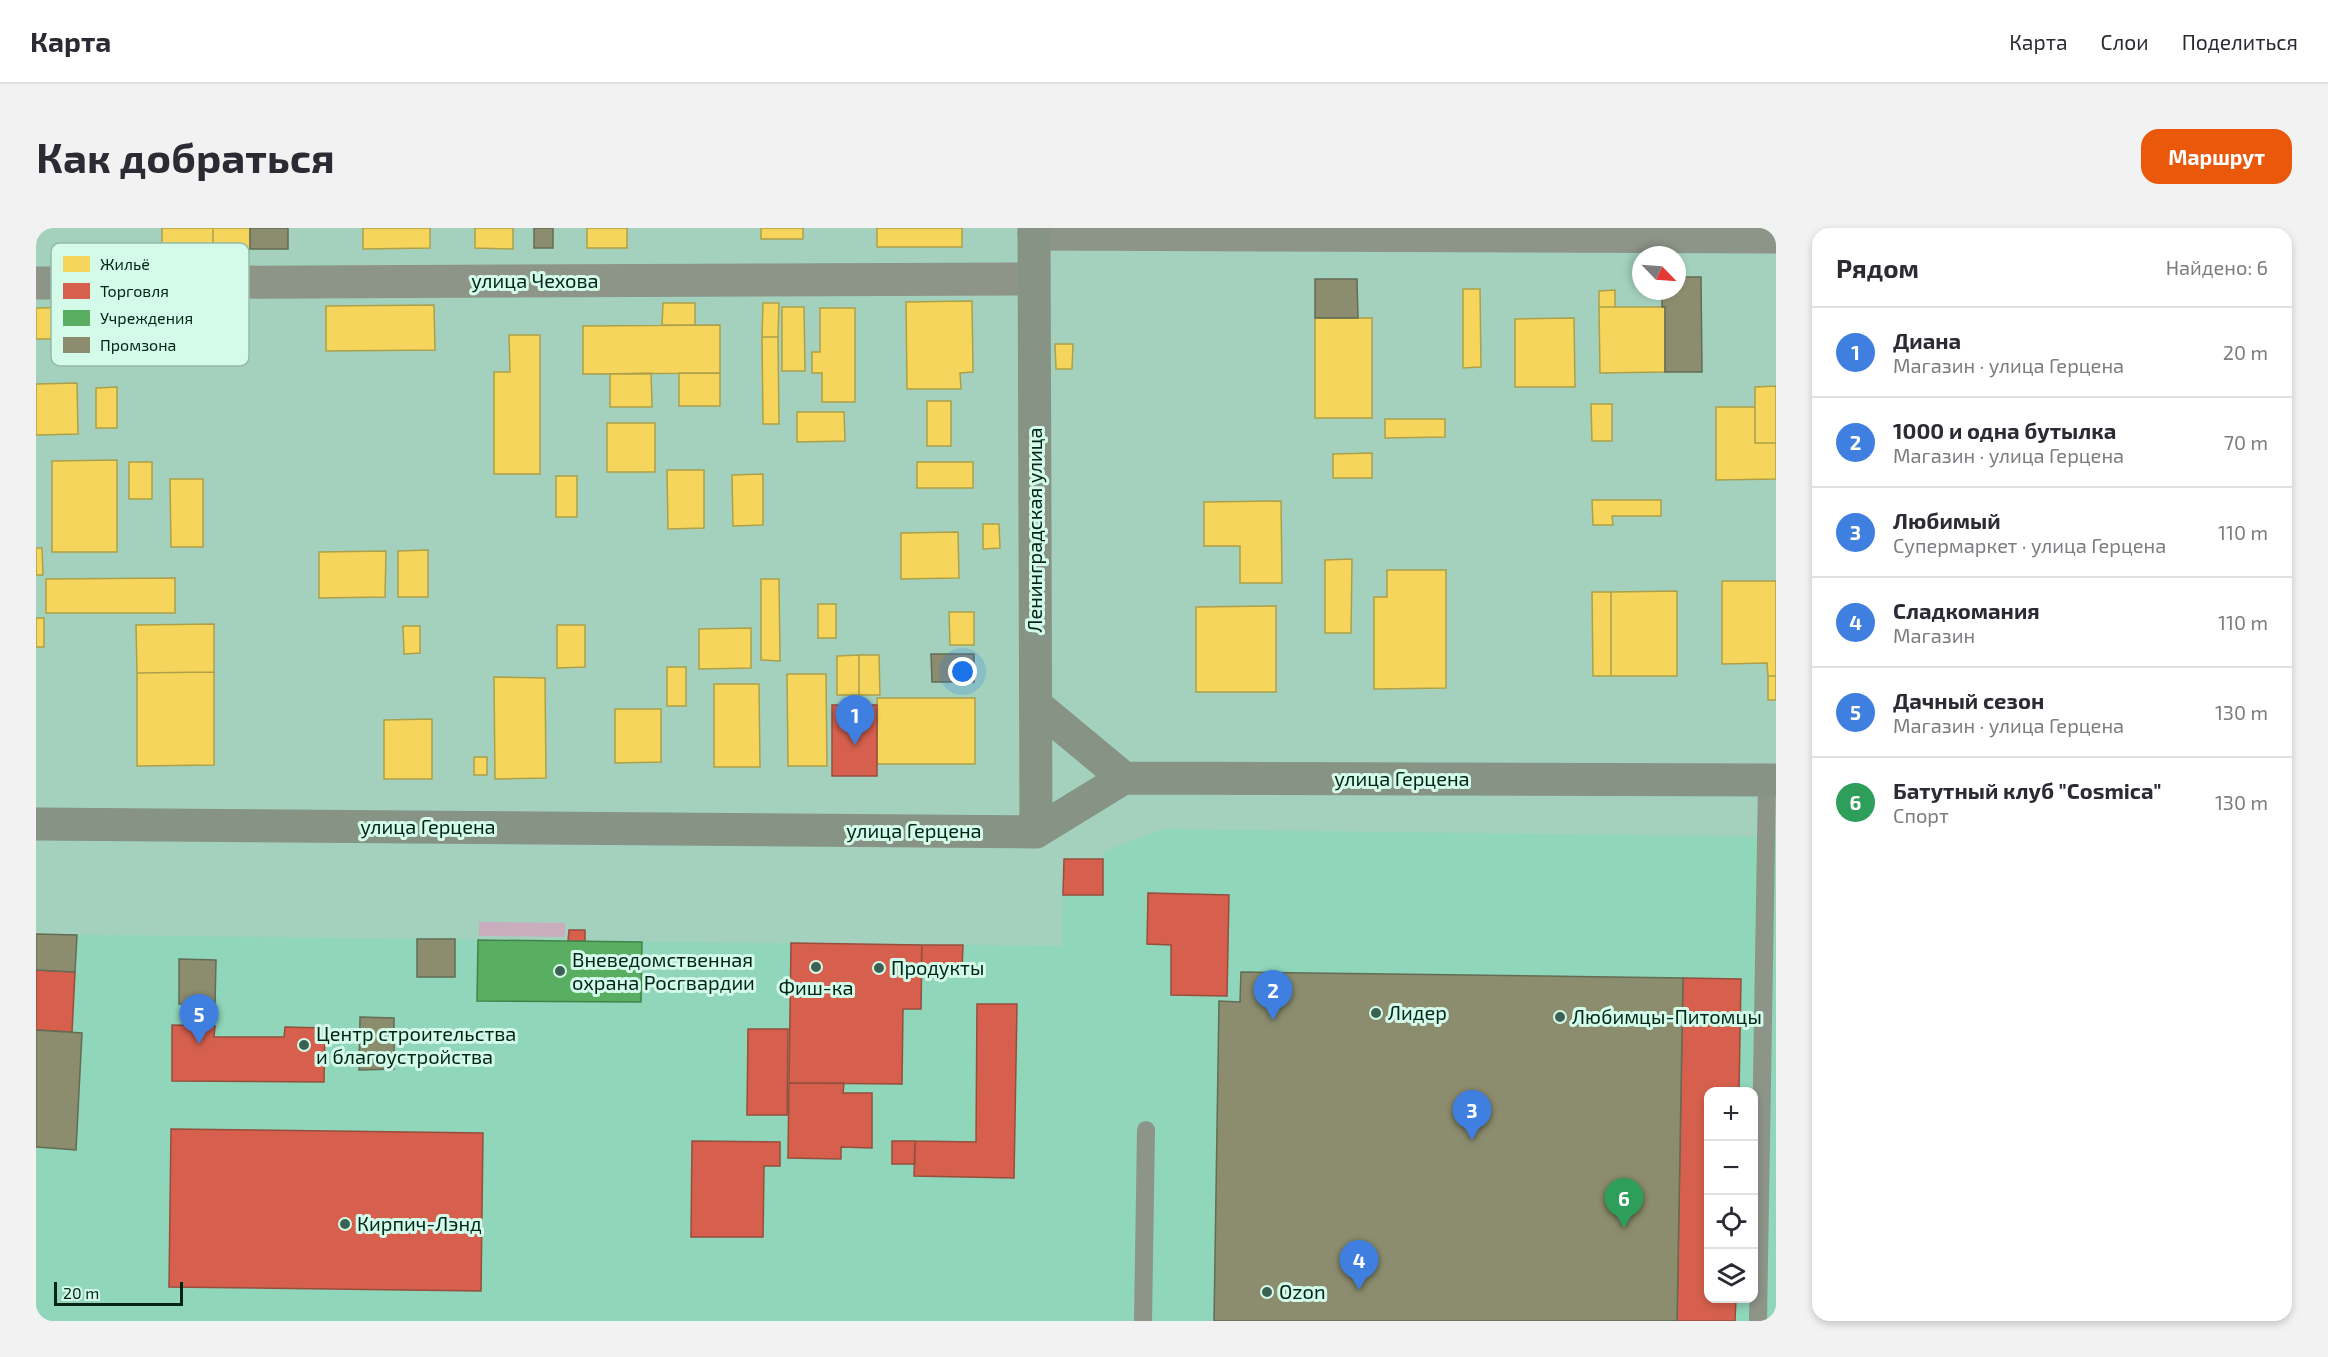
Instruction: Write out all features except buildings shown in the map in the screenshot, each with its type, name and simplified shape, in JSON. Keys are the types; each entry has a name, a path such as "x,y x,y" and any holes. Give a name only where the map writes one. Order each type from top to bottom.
{"street":[{"path":"1034,231 1776,237"},
{"name":"Ленинградская улица","path":"1034,231 1036,832"},
{"name":"улица Чехова","path":"249,282 1034,279"},
{"name":"улица Чехова","path":"36,283 51,283"},
{"path":"1036,705 1124,778 1036,832"},
{"name":"улица Герцена","path":"1124,778 1772,780"},
{"name":"улица Герцена","path":"36,824 1036,832"}],"lane":[{"path":"1758,1321 1772,780"},
{"path":"1143,1321 1146,1130"}],"shaded area":[{"path":"1164,829 1776,837 1776,1321 36,1321 36,934 568,941 569,930 585,930 585,941 1062,946 1064,859 1103,859 1103,852"},
{"path":"479,922 565,923 565,937 479,936"}],"place":[{"name":"Диана","path":"855,745"},
{"name":"Фиш-ка","path":"816,967"},
{"name":"Продукты","path":"879,968"},
{"name":"Вневедомственная охрана Росгвардии","path":"560,971"},
{"name":"Лидер","path":"1376,1013"},
{"name":"Любимцы-Питомцы","path":"1560,1017"},
{"name":"1000 и одна бутылка","path":"1273,1020"},
{"name":"Дачный сезон","path":"199,1044"},
{"name":"Центр строительства и благоустройства","path":"304,1045"},
{"name":"Любимый","path":"1472,1140"},
{"name":"Кирпич-Лэнд","path":"345,1224"},
{"name":"Батутный клуб \"Cosmica\"","path":"1624,1228"},
{"name":"Сладкомания","path":"1359,1290"},
{"name":"Ozon","path":"1267,1292"}]}
